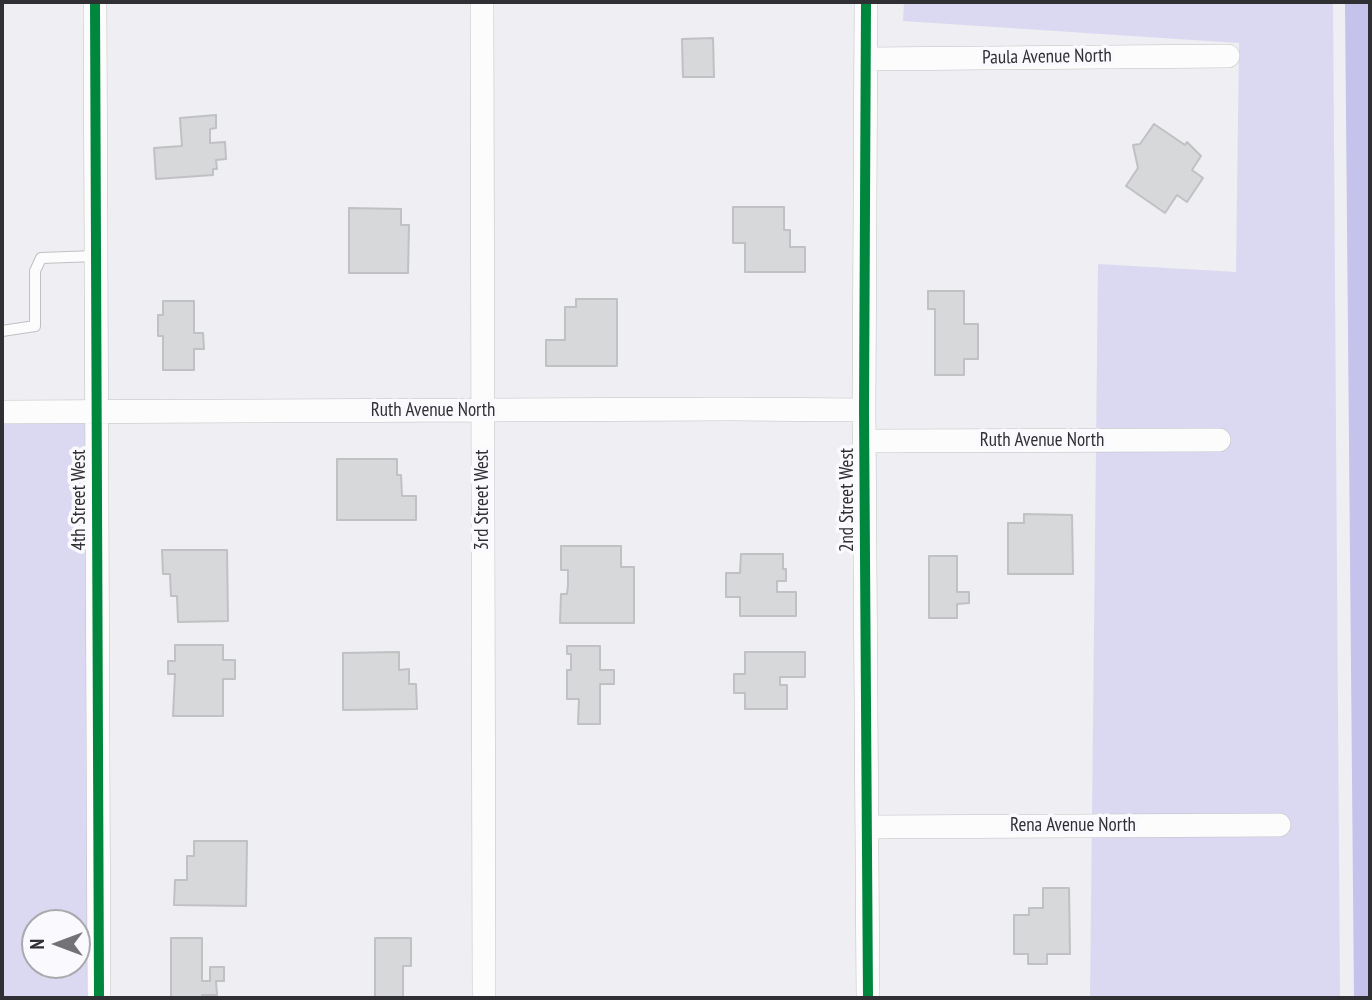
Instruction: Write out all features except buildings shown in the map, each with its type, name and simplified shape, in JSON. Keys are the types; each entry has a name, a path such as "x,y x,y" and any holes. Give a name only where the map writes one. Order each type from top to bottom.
{"street":[{"name":"4th Street West","path":"95,2 99,998"},
{"name":"3rd Street West","path":"481,2 484,998"},
{"name":"2nd Street West","path":"866,2 864,410 868,998"},
{"name":"Paula Avenue North","path":"866,60 1228,55"},
{"name":"Ruth Avenue North","path":"2,412 731,408 864,410"},
{"name":"Ruth Avenue North","path":"865,441 1219,440"},
{"name":"Rena Avenue North","path":"867,827 1279,825"}],"lane":[{"path":"2,331 35,326 35,271 41,258 96,256"}],"shaded area":[{"path":"904,2 1333,2 1340,998 1090,998 1098,264 1236,272 1239,43 903,21"},
{"path":"2,411 93,412 101,998 2,998"}],"waterway":[{"path":"1359,2 1368,998"}],"cycle path":[{"path":"95,2 99,998"},
{"path":"866,2 864,410 868,998"}]}
